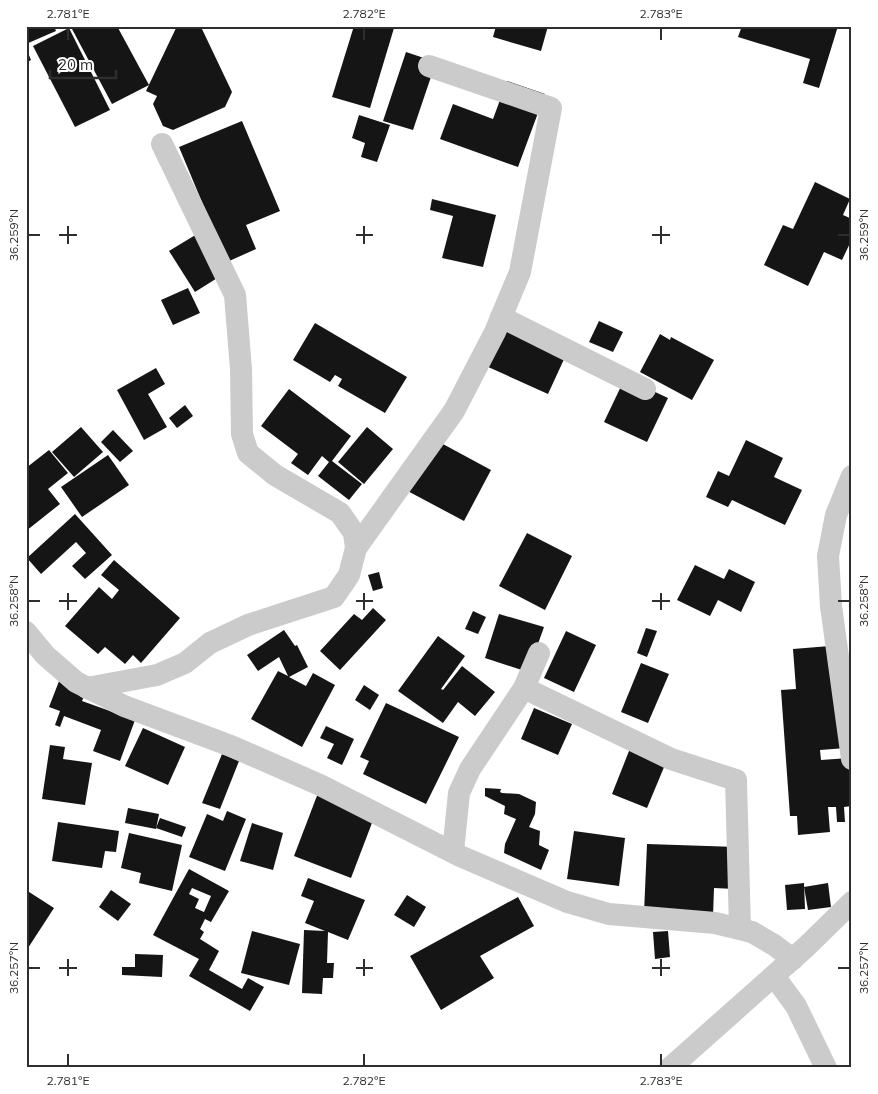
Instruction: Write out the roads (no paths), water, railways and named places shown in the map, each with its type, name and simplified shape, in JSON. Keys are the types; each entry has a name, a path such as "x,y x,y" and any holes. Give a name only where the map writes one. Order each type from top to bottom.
{"street":[{"path":"87,688 157,675 185,663 210,643 248,624 334,597 349,575 356,548 454,411 501,317 520,272 551,108 429,66"},
{"path":"162,144 235,295 241,368 242,434 248,453 275,476 340,513 354,533 356,548"},
{"path":"501,317 645,389"},
{"path":"852,476 836,515 828,556 831,606 852,759"},
{"path":"26,632 45,655 76,682 87,688 124,706 231,746 320,785 453,852 567,902 609,914 715,923 752,932 774,945 792,959"},
{"path":"453,852 459,793 470,769 524,688 539,653"},
{"path":"524,688 671,759 736,780 740,929"},
{"path":"670,1068 774,976 852,902"},
{"path":"774,976 796,1006 821,1064"}]}
